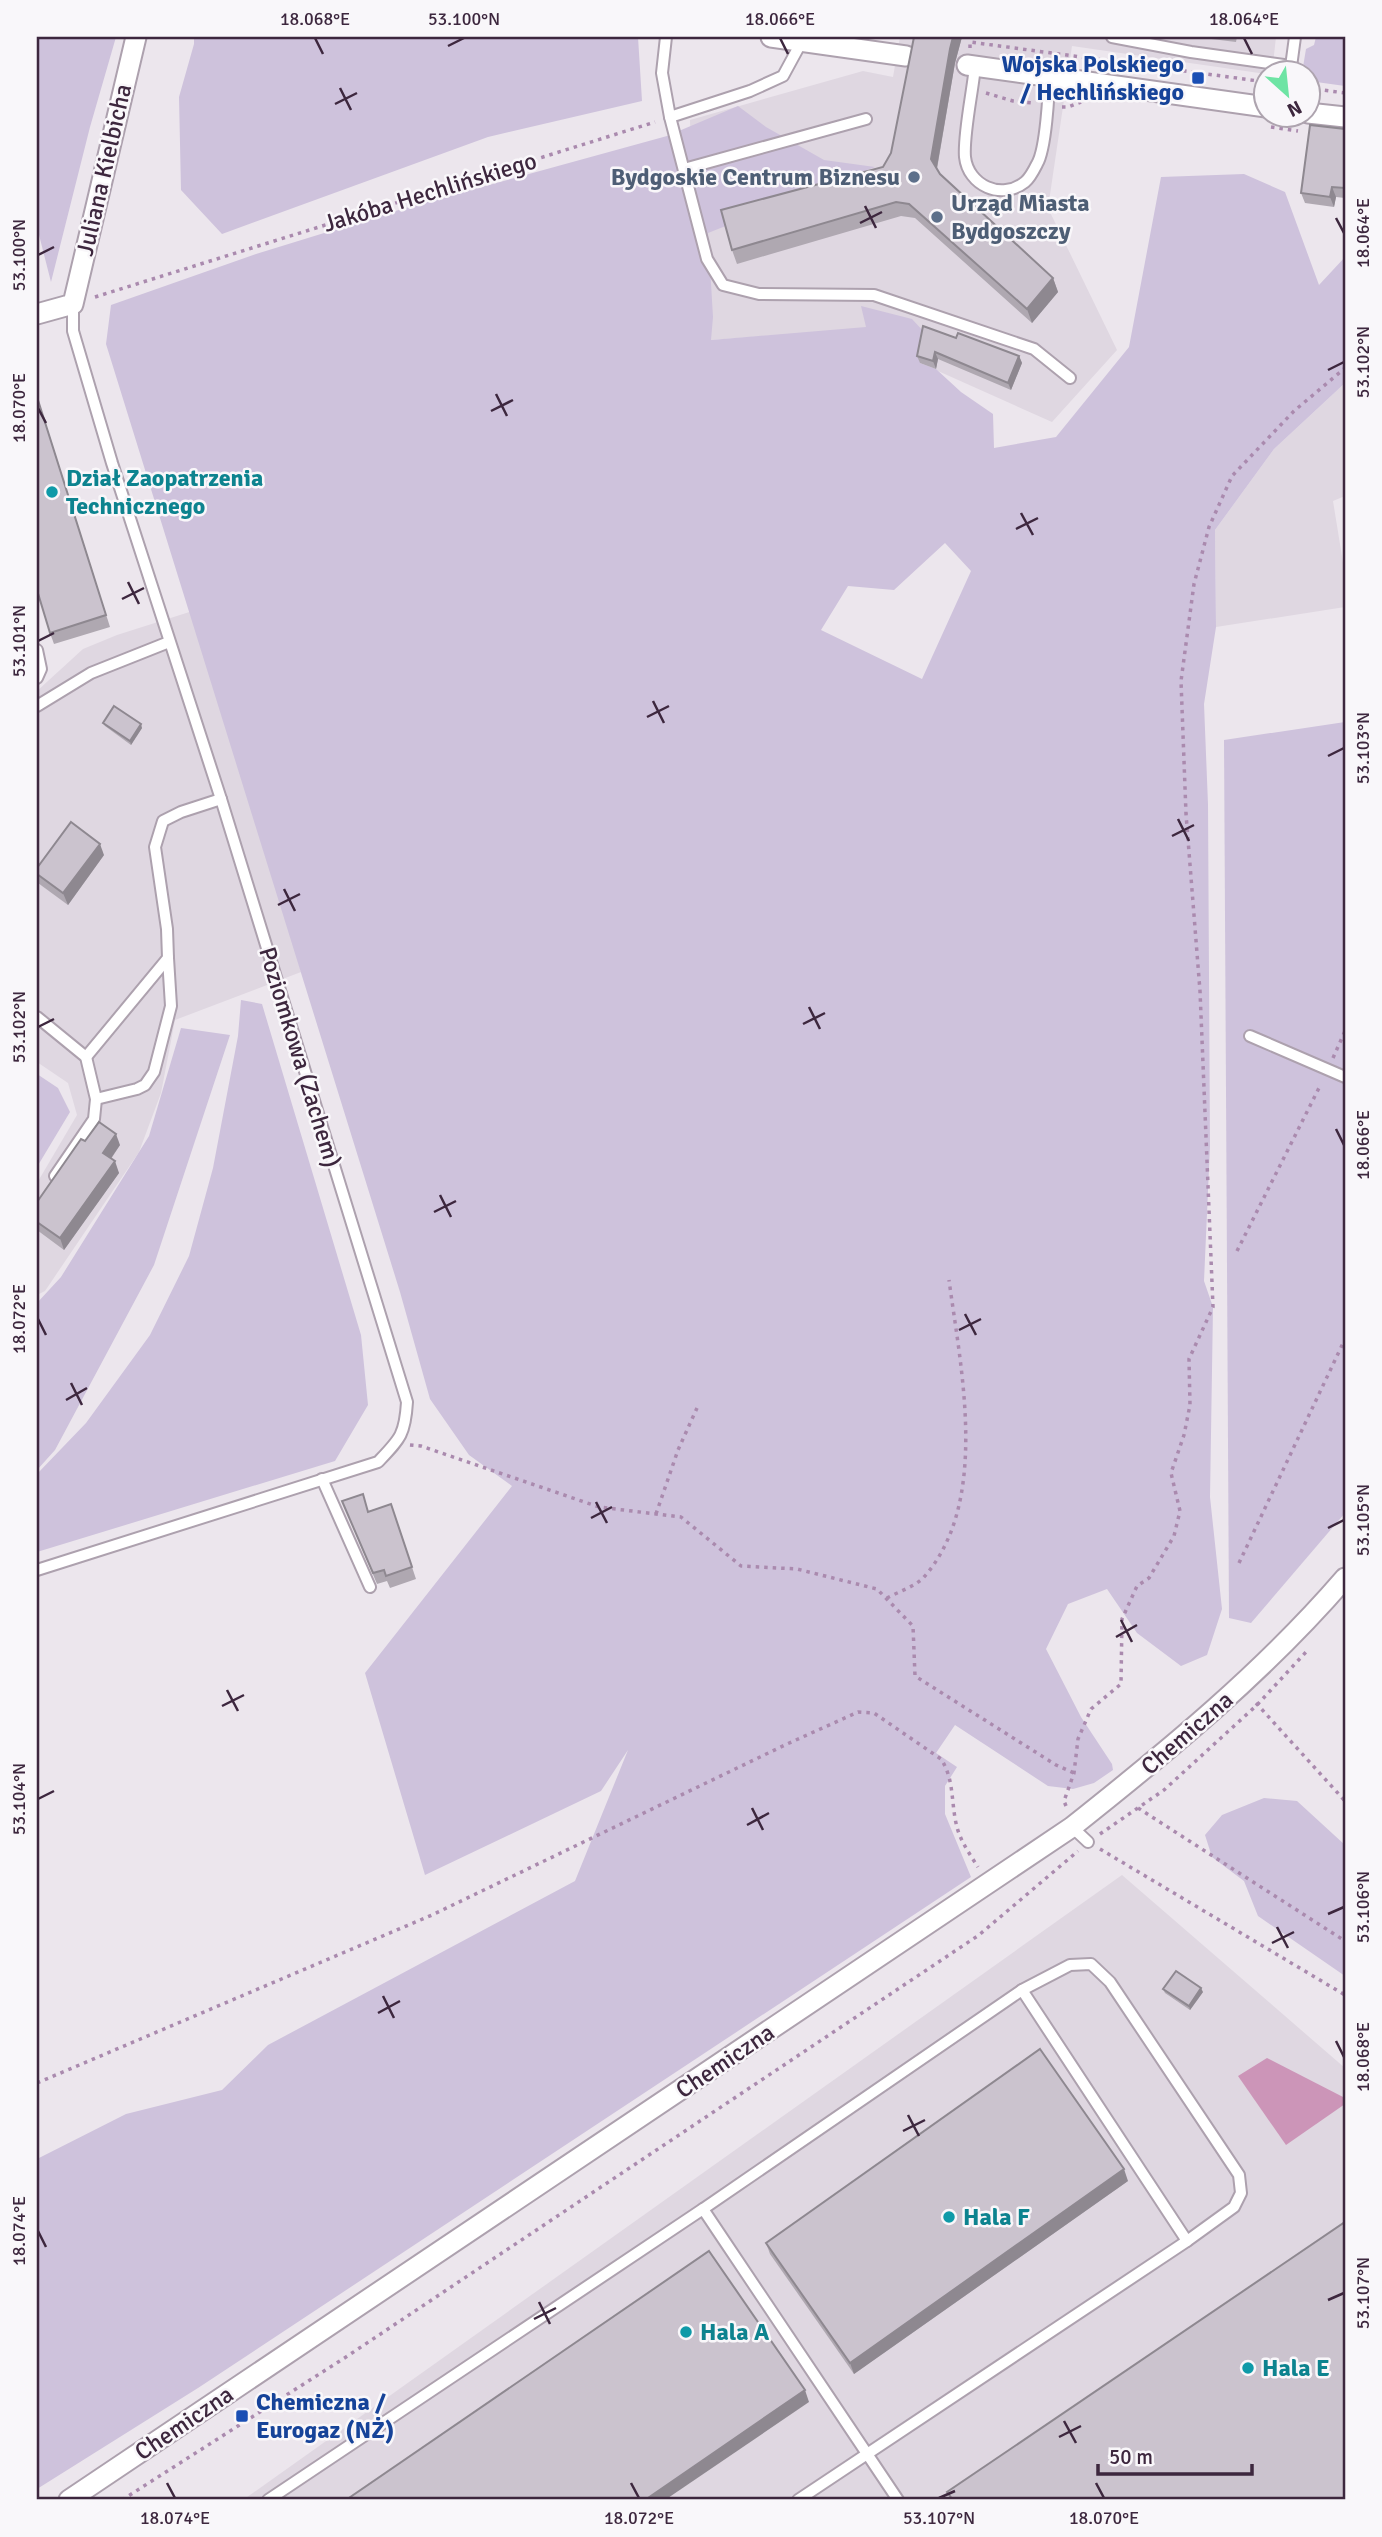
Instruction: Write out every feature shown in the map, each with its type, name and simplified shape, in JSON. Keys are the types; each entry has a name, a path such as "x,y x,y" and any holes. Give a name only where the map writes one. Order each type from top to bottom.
{"street":[{"name":"Juliana Kielbicha","path":"73,304 136,37"},
{"path":"772,37 905,56"},
{"path":"971,65 1252,105"},
{"path":"1322,115 1345,117"},
{"path":"37,314 73,304"},
{"name":"Chemiczna","path":"73,2499 1072,1827 1137,1776 1242,1685 1312,1616 1345,1578"}],"lane":[{"path":"666,37 662,73 670,117 707,259 723,285 759,294 874,295 1034,349 1070,377"},
{"path":"1112,37 1252,63"},
{"path":"1292,60 1295,37"},
{"path":"670,117 750,91 783,76 802,41"},
{"path":"971,65 965,156 970,175 986,188 1007,191 1026,181 1039,161 1049,105 1049,75"},
{"path":"684,169 866,119"},
{"name":"Poziomkowa (Zachem)","path":"73,304 73,331 407,1402 406,1426 396,1443"},
{"path":"37,706 91,673 169,642"},
{"path":"37,650 41,669 37,678"},
{"path":"96,1099 137,1089 145,1084 154,1072 171,1006 167,929 155,847 163,821 221,799"},
{"path":"86,1057 167,958"},
{"path":"37,1017 86,1057 96,1099 94,1119 51,1182"},
{"path":"1250,1036 1345,1077"},
{"path":"37,1570 378,1462 396,1443"},
{"path":"322,1479 370,1587"},
{"path":"1072,1827 1088,1842"},
{"path":"268,2500 703,2210 1022,1990 1070,1965 1091,1964 1110,1982 1239,2175 1241,2193 1234,2207 798,2500"},
{"path":"1022,1990 1187,2241"},
{"path":"703,2210 898,2500"}],"path":[{"path":"1322,90 1345,93"},
{"name":"Jakóba Hechlińskiego","path":"73,304 670,117"},
{"path":"1072,1827 1064,1801 1074,1773 1078,1739 1091,1709 1121,1684 1122,1619 1137,1586 1149,1578 1174,1536 1180,1511 1171,1473 1184,1435 1190,1405 1189,1359 1213,1307 1200,991 1186,814 1181,681 1194,584 1209,527 1232,476 1294,411 1345,368"},
{"path":"1237,1251 1345,1031"},
{"path":"887,1598 923,1579 948,1540 964,1482 965,1403 950,1280"},
{"path":"1239,1563 1345,1339"},
{"path":"656,1514 678,1450 697,1408"},
{"path":"396,1443 421,1446 599,1507 681,1517 741,1566 797,1569 877,1589 913,1626 915,1676 1056,1765 1074,1773"},
{"path":"122,2500 346,2357 979,1935 1088,1842 1164,1790 1257,1705 1310,1648"},
{"path":"1242,1685 1345,1801"},
{"path":"37,2083 432,1915 858,1712 874,1713 941,1759 947,1768 953,1790 956,1823 964,1845 989,1883"},
{"path":"1138,1808 1345,1941"},
{"path":"1088,1842 1345,1995"}],"shaded area":[{"path":"37,37 116,37 51,282 37,227"},
{"path":"194,37 638,37 642,101 488,137 222,234 181,190 179,97"},
{"path":"900,37 1276,37 1273,60 1252,60 1252,72 1072,46 1048,208 1117,350 1052,422 891,350 778,335 711,340 694,323 690,120 863,71 893,77"},
{"path":"1316,37 1345,37 1345,86 1322,83 1322,60 1304,60 1306,49 1314,45"},
{"path":"738,106 766,127 824,160 875,167 708,233 713,317 711,340 866,327 861,306 912,319 925,333 920,363 936,369 961,392 993,414 994,448 1056,437 1129,347 1161,177 1244,174 1285,192 1319,285 1345,257 1345,383 1274,449 1215,530 1216,627 1204,704 1208,804 1210,1146 1204,1281 1213,1307 1210,1497 1222,1609 1207,1655 1181,1666 1137,1633 1107,1589 1068,1604 1046,1649 1081,1717 1112,1764 1113,1770 1094,1783 1073,1789 1048,1786 955,1725 936,1753 957,1767 945,1786 945,1814 971,1877 198,2388 37,2489 37,2159 126,2114 222,2090 268,2045 575,1881 628,1750 601,1791 425,1875 365,1673 512,1486 469,1455 430,1399 400,1292 106,344 111,305 256,254 402,209 667,136","holes":["945,543 971,571 922,679 821,630 848,586 894,590"]},
{"path":"1345,383 1345,496 1333,501 1345,575 1345,607 1216,627 1215,530 1274,449"},
{"path":"202,608 301,972 175,1020 161,1093 139,1152 45,1291 37,1295 37,1183 77,1115 68,1083 37,1062 37,691 83,649 117,635"},
{"path":"1345,722 1345,1513 1251,1623 1229,1618 1224,740"},
{"path":"241,1000 262,1004 361,1335 368,1405 335,1461 37,1552 37,1474 86,1423 150,1335 189,1256 213,1168 238,1036"},
{"path":"181,1028 230,1035 154,1265 55,1450 37,1470 37,1303 61,1277 149,1136"},
{"path":"37,1074 58,1088 70,1112 37,1167"},
{"path":"1264,1798 1297,1801 1345,1845 1345,1976 1258,1916 1244,1881 1212,1857 1205,1835 1222,1815"},
{"path":"1122,1875 1345,2068 1345,2500 243,2500"},
{"path":"1267,2058 1345,2098 1345,2104 1286,2145 1238,2076"}],"building":[{"name":"Bydgoskie Centrum Biznesu","path":"914,37 953,37 931,159 940,174 1053,278 1027,309 909,204 896,202 732,250 721,210 883,167 891,153"},
{"path":"1322,126 1345,129 1345,188 1332,187 1330,197 1301,193 1309,130 1322,130"},
{"path":"923,326 956,338 958,333 1019,356 1008,383 935,352 933,361 917,356"},
{"name":"Dział Zaopatrzenia Technicznego","path":"37,397 106,615 50,633 37,590"},
{"path":"114,706 141,724 130,741 103,723"},
{"path":"71,822 100,844 63,893 37,874 37,868"},
{"path":"99,1122 116,1134 103,1153 115,1161 60,1238 37,1222 37,1202 81,1139 85,1141"},
{"path":"363,1494 368,1512 391,1504 412,1567 386,1576 384,1570 373,1573 342,1501"},
{"path":"1176,1971 1201,1988 1189,2006 1163,1989"},
{"name":"Hala F","path":"1040,2049 1124,2169 850,2363 766,2243"},
{"name":"Hala E","path":"1345,2222 1345,2500 953,2500 947,2492"},
{"name":"Hala A","path":"709,2251 805,2390 645,2500 346,2500"}],"place":[{"name":"Wojska Polskiego / Hechlińskiego","path":"1198,78"},
{"name":"Bydgoskie Centrum Biznesu","path":"914,177"},
{"name":"Urząd Miasta Bydgoszczy","path":"937,217"},
{"name":"Dział Zaopatrzenia Technicznego","path":"52,492"},
{"name":"Hala F","path":"949,2217"},
{"name":"Hala A","path":"686,2332"},
{"name":"Hala E","path":"1248,2368"},
{"name":"Chemiczna / Eurogaz (NŻ)","path":"242,2416"}]}
